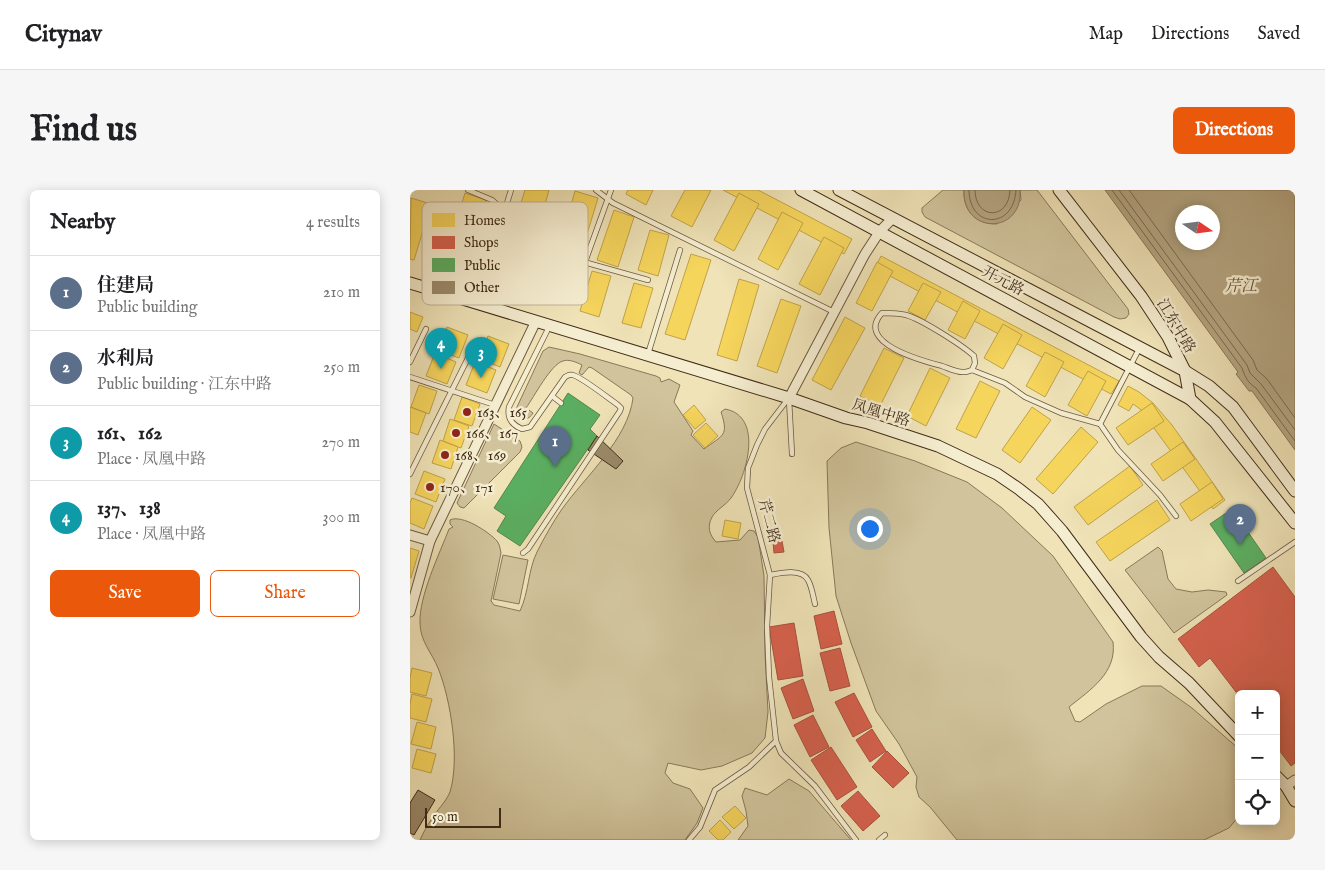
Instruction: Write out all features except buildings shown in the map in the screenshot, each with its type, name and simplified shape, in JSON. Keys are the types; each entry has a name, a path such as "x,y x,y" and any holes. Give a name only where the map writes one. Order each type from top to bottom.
{"street":[{"name":"开元路","path":"801,190 1190,400"},
{"name":"开元路","path":"839,190 1185,371"},
{"name":"江东中路","path":"1059,190 1141,296 1168,337 1185,371 1209,386 1233,407 1295,490"},
{"name":"芹二路","path":"789,398 865,254 880,231 892,219"},
{"name":"凤凰中路","path":"410,283 422,287"},
{"name":"凤凰中路","path":"483,305 789,398 846,418 865,429 932,451 982,473 1007,487 1029,505 1077,551 1141,637 1189,683 1238,735"},
{"path":"410,612 430,541 536,321"},
{"path":"1185,371 1190,400 1215,422 1295,523"},
{"path":"410,535 430,541"},
{"path":"1290,783 1295,801"}],"lane":[{"path":"468,190 494,202"},
{"path":"507,202 511,190"},
{"path":"596,190 613,203 834,312"},
{"path":"588,251 611,190"},
{"path":"648,355 680,250"},
{"path":"588,263 648,280"},
{"path":"972,370 975,363 974,356 967,349 918,320 906,315 889,312 882,313 877,319 876,328 880,339 889,347 926,362 964,372 972,370 1005,383 1025,397 1061,413 1100,424 1118,450 1160,495 1176,516"},
{"path":"523,553 528,549 621,408 572,375 565,377 528,428 520,428 510,421 508,413 510,407 550,325"},
{"path":"410,362 426,329"},
{"path":"410,474 476,342"},
{"path":"1100,424 1139,348"},
{"path":"410,377 495,405"},
{"path":"552,396 561,403"},
{"path":"789,398 792,454"},
{"name":"芹二路","path":"789,398 765,429 748,468 746,488 770,575 767,626 776,741 781,753 814,786 856,840"},
{"path":"1238,581 1295,542"},
{"path":"770,575 793,572 806,576 815,604"},
{"path":"689,840 700,827 715,790 749,767 776,741"},
{"path":"879,840 885,835"}],"shaded area":[{"path":"943,190 964,190 966,204 972,215 983,222 997,224 1021,200 1020,190 1037,190 1128,309 1129,314 1126,318 1114,317 925,217 922,208"},
{"path":"549,347 656,376 660,378 661,382 669,379 680,385 674,402 693,431 691,435 704,449 723,434 724,426 721,412 725,409 737,414 745,423 749,448 742,476 731,498 712,517 709,527 710,533 716,542 740,540 749,530 754,531 758,537 764,576 768,712 765,738 752,753 722,766 701,770 668,763 665,773 673,783 690,789 703,808 697,823 685,840 420,840 448,796 453,779 453,730 447,696 438,668 422,636 420,623 423,601 430,576 449,529 453,527 450,524 450,520 461,519 468,522 482,529 497,541 501,553 491,601 494,605 520,611 537,552 562,509 614,443 623,428 633,398 592,368 589,367 582,375 579,373 582,365 568,360 558,363 543,382 526,408 533,413 530,417 520,417 517,407 543,351"},
{"path":"494,424 520,441 522,447 520,452 464,508 460,507 457,503"},
{"path":"856,442 915,461 967,482 1002,508 1053,556 1113,642 1111,663 1106,672 1093,687 1069,707 1075,721 1080,722 1106,704 1142,686 1161,686 1192,708 1235,746 1235,821 1229,828 1204,840 957,840 930,807 919,797 916,787 917,777 899,744 876,711 836,596 829,528 827,461 841,448"},
{"path":"1158,547 1162,551 1168,579 1176,589 1192,592 1208,590 1226,592 1227,595 1174,633 1125,570"},
{"path":"503,555 528,560 519,604 493,599"},
{"path":"789,779 809,791 851,840 738,840 748,826 742,796 745,788 767,795"}],"water":[{"path":"964,190 1020,190 1018,205 1012,215 1003,222 992,224 982,222 972,215 966,205"},
{"name":"芹江","path":"1105,190 1295,190 1295,450 1252,391 1249,391 1236,374 1238,372"}],"place":[{"name":"137、138","path":"441,369"},
{"name":"161、162","path":"481,378"},
{"name":"163、165","path":"467,412"},
{"name":"166、167","path":"456,433"},
{"name":"168、169","path":"445,455"},
{"name":"住建局","path":"555,467"},
{"name":"170、171","path":"430,487"},
{"name":"水利局","path":"1240,545"}]}
